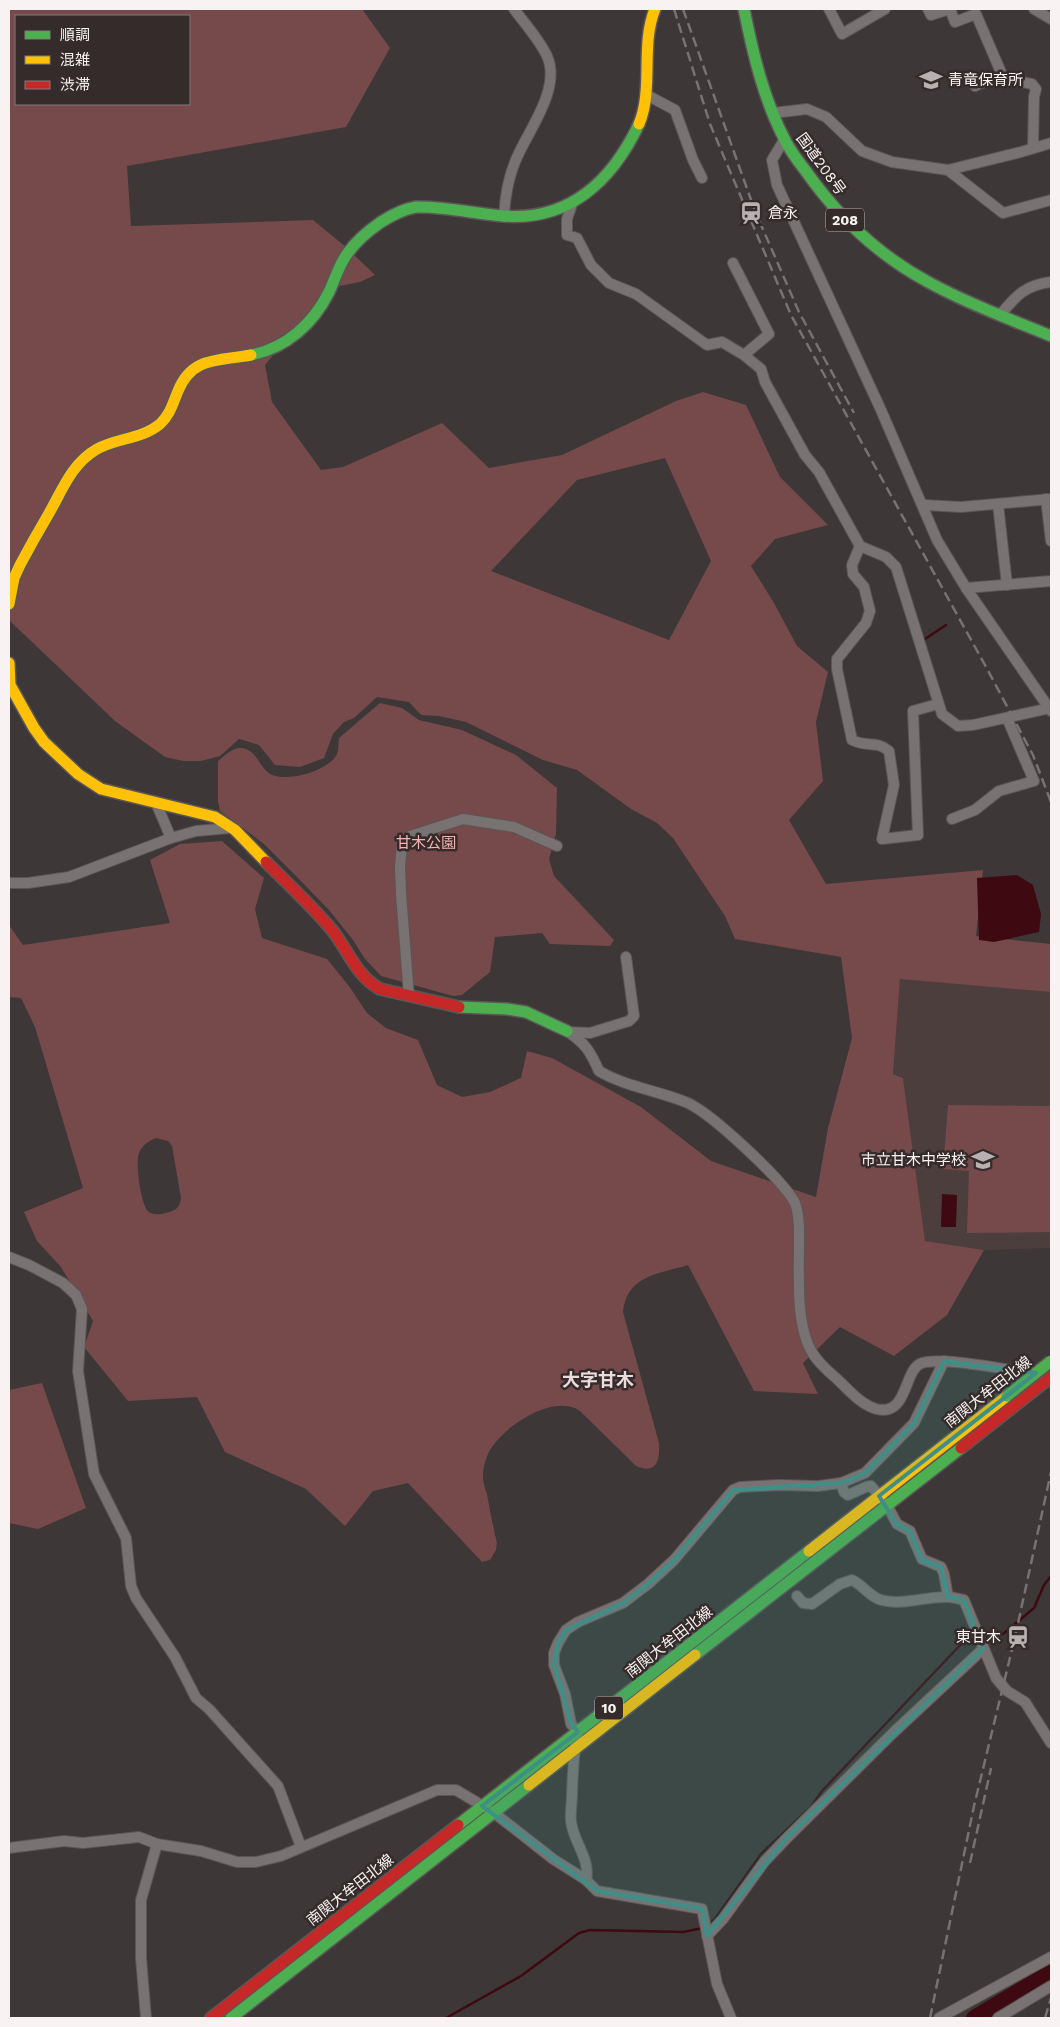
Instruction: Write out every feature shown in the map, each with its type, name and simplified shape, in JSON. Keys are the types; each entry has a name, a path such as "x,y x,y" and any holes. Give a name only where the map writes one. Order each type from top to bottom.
{"main road":[{"path":"9,604 14,578 65,480 74,469 89,454 100,448 144,434 160,423 169,412 181,382 188,372 197,366 208,362 270,351 292,338 319,309 348,252 370,231 396,214 410,208 424,207 504,217 535,216 559,210 586,194 607,174 637,129 643,110 650,24 655,9"},
{"name":"国道208号","path":"744,9 761,82 784,140 811,180 843,218 886,256 912,274 946,292 1051,336"},
{"path":"9,663 9,685 34,728 44,742 78,774 101,789 215,817 235,830 332,930 368,983 380,989 455,1007 507,1009 526,1012 546,1020 567,1032"},
{"name":"南関大牟田北線","path":"231,2018 574,1750 883,1501 1051,1361"},
{"name":"南関大牟田北線","path":"210,2018 578,1732 1051,1376"}],"street":[{"path":"504,217 504,196 518,154 541,112 550,73 548,58 514,9"},
{"path":"829,9 842,34 885,9"},
{"path":"928,9 931,15 950,9 955,22 976,14 1003,77"},
{"path":"1034,9 1051,19"},
{"path":"975,86 987,80 1003,77 1032,84 1036,89 1034,97 1033,148"},
{"path":"645,94 675,110 693,160 702,178"},
{"path":"773,113 807,109 826,117 862,151 892,162 948,170 1051,143"},
{"path":"572,204 567,219 567,235 577,238 591,265 609,283 636,294 664,312 699,340 707,344 722,342 744,354 760,369 765,382 805,455 819,472 860,546 886,557 896,567 942,714 958,726 973,725 1050,710 966,588 937,540 924,505 778,185 772,160 784,140"},
{"path":"948,170 1003,213 1051,200"},
{"path":"733,263 769,334 744,354"},
{"path":"1000,315 1015,296 1033,285 1051,282"},
{"path":"924,505 961,507 1049,499 1051,541"},
{"path":"998,504 1007,585"},
{"path":"860,546 852,565 853,574 864,587 870,611 866,624 837,659 837,669 852,740 862,745 882,745 889,751 894,785 882,839 918,835 913,711 938,704"},
{"path":"966,588 1051,581"},
{"path":"952,819 975,810 999,791 1034,781 1006,718"},
{"path":"156,803 170,838"},
{"path":"409,996 400,866 402,846 410,836 463,819 494,822 514,827 557,846"},
{"path":"9,883 28,883 69,877 170,838 196,832 230,828"},
{"path":"567,1032 590,1033 629,1021 634,1016 626,957"},
{"path":"567,1032 590,1050 599,1071 688,1104 707,1114 776,1180 795,1204 799,1226 798,1270 802,1327 807,1344 816,1358 858,1399 869,1406 886,1410 892,1407 900,1399 914,1368 921,1362 944,1361 1051,1376"},
{"path":"9,1257 63,1283 76,1295 82,1309 78,1371 85,1406 94,1474 126,1538 131,1586 136,1598 175,1657 196,1698 209,1709 278,1786 301,1847"},
{"path":"586,1880 588,1872 586,1861 577,1844 571,1822 574,1750 578,1732 572,1724 565,1694 554,1664 556,1648 566,1630 578,1622 623,1603 648,1584 674,1560 733,1490 740,1487 779,1485 818,1486 841,1483 865,1473 914,1422 944,1361"},
{"path":"841,1483 844,1492 848,1495 866,1486 871,1486 897,1524 910,1531 922,1558 941,1567 948,1597"},
{"path":"797,1596 803,1604 812,1604 840,1584 852,1580 871,1595 882,1600 948,1597 964,1600 996,1678 1007,1691 1025,1702 1051,1742"},
{"path":"708,1936 723,1919 765,1861 893,1733 983,1649"},
{"path":"9,1848 64,1841 84,1843 139,1837 157,1844 201,1852 237,1862 264,1860 281,1856 437,1790 456,1790 493,1812 553,1859 586,1880 597,1891 702,1909 717,1984 731,2018"},
{"path":"146,2018 141,1958 141,1900 157,1844"},
{"path":"939,2018 1051,1957"},
{"path":"998,2018 1051,1986"}],"highlighted area":[{"path":"944,1361 1036,1373 879,1496 897,1524 910,1531 922,1560 941,1567 948,1597 964,1600 983,1649 787,1838 707,1936 702,1909 597,1891 482,1806 578,1732 571,1724 554,1665 558,1643 566,1630 623,1603 648,1584 674,1560 733,1490 841,1483 865,1473 914,1423"}],"shaded area":[{"path":"1017,875 1033,885 1041,914 1039,932 994,942 979,940 977,878"},
{"name":"市立甘木中学校","path":"900,978 1051,992 1051,1248 984,1250 925,1242 903,1078 893,1074"},
{"path":"942,1194 957,1195 956,1227 941,1227"}],"green space":[{"path":"9,9 362,9 390,48 346,127 127,166 131,226 313,220 346,247 375,275 360,282 340,286 328,293 308,312 265,365 272,402 321,470 343,467 442,423 489,468 562,455 676,401 703,392 746,405 780,477 828,525 775,539 751,566 797,646 828,672 816,722 823,781 789,820 826,884 983,870 976,936 1051,944 1051,992 900,979 893,1074 903,1078 925,1241 984,1250 947,1315 894,1356 840,1327 803,1363 818,1394 754,1391 688,1265 646,1278 631,1290 623,1312 659,1443 659,1455 656,1464 649,1469 636,1466 580,1411 569,1407 557,1406 530,1415 506,1431 490,1450 486,1459 483,1481 497,1543 496,1550 490,1560 482,1562 408,1483 373,1491 345,1526 306,1489 225,1452 197,1397 128,1401 84,1347 93,1321 61,1267 37,1241 24,1212 83,1188 35,1027 21,998 9,997 9,925 23,945 170,923 150,860 180,844 222,841 264,878 255,909 262,938 327,959 349,986 367,1013 386,1028 418,1040 437,1085 462,1097 490,1092 521,1078 527,1051 552,1058 641,1107 711,1161 816,1197 828,1128 852,1038 841,957 735,939 725,916 673,838 657,823 631,809 577,770 543,760 466,722 439,716 421,715 409,702 377,697 354,718 344,722 333,734 324,758 300,767 275,765 259,745 239,739 220,756 201,761 183,761 165,757 115,721 9,619","holes":["665,458 711,561 669,640 491,571 577,480","156,1138 168,1141 172,1146 181,1198 176,1209 161,1214 153,1214 147,1210 138,1173 140,1150 148,1142"]},
{"name":"甘木公園","path":"380,703 402,708 419,720 462,730 516,755 557,788 556,834 549,859 554,876 614,940 610,946 550,944 542,933 495,937 490,972 462,995 453,996 381,976 365,959 353,940 329,910 295,875 264,844 220,811 218,801 218,761 229,752 239,748 247,749 255,755 266,771 277,776 286,777 306,774 325,766 332,760 338,752 339,738"},
{"path":"948,1105 1051,1106 1051,1232 967,1233 969,1171 943,1169"},
{"path":"42,1383 86,1508 38,1529 9,1523 9,1390"}],"waterway":[{"path":"922,641 946,625"},
{"path":"982,1638 1003,1634 1034,1608 1044,1585 1051,1576"},
{"path":"707,1925 715,1919 761,1854 811,1807 822,1791 964,1641 977,1639"},
{"path":"446,2018 521,1976 579,1933 590,1930 683,1932 703,1928"},
{"path":"974,2018 1051,1972"}],"railway":[{"path":"674,9 710,124 791,315 985,665 1033,755 1051,802"},
{"path":"683,9 755,211 799,312 854,413"},
{"path":"930,2018 974,1806 1015,1637 1051,1472"},
{"path":"970,1863 991,1768"},
{"path":"1045,2018 1051,1998"}],"traffic: fast":[{"path":"744,9 760,77 778,126 797,160 831,204 877,248 911,272 944,291 974,305 1051,336"},
{"path":"251,355 276,347 307,324 322,304 351,249 385,219 416,207 504,216 527,216 549,212 568,204 586,193 602,179 616,163 639,124"},
{"path":"459,1007 507,1009 526,1012 567,1031"},
{"path":"1007,1396 1051,1361"},
{"path":"695,1655 961,1448"},
{"path":"458,1825 809,1551"},
{"path":"231,2018 529,1785"}],"traffic: slow":[{"path":"639,124 646,96 648,38 655,9"},
{"path":"9,604 14,578 20,565 68,479 80,462 105,445 145,433 160,424 169,413 178,391 191,371 208,362 251,355"},
{"path":"9,663 10,685 34,728 44,742 78,774 101,789 215,817 235,830 266,862"},
{"path":"809,1551 1007,1396"},
{"path":"529,1785 695,1655"}],"traffic: jam":[{"path":"266,862 332,930 358,970 372,984 380,989 459,1007"},
{"path":"961,1448 1051,1377"},
{"path":"211,2018 458,1825"}],"place":[{"name":"青竜保育所","path":"931,80"},
{"name":"倉永","path":"751,213"},
{"name":"市立甘木中学校","path":"983,1160"},
{"name":"東甘木","path":"1018,1637"}],"district":[{"name":"大字甘木","path":"598,1380"}]}
